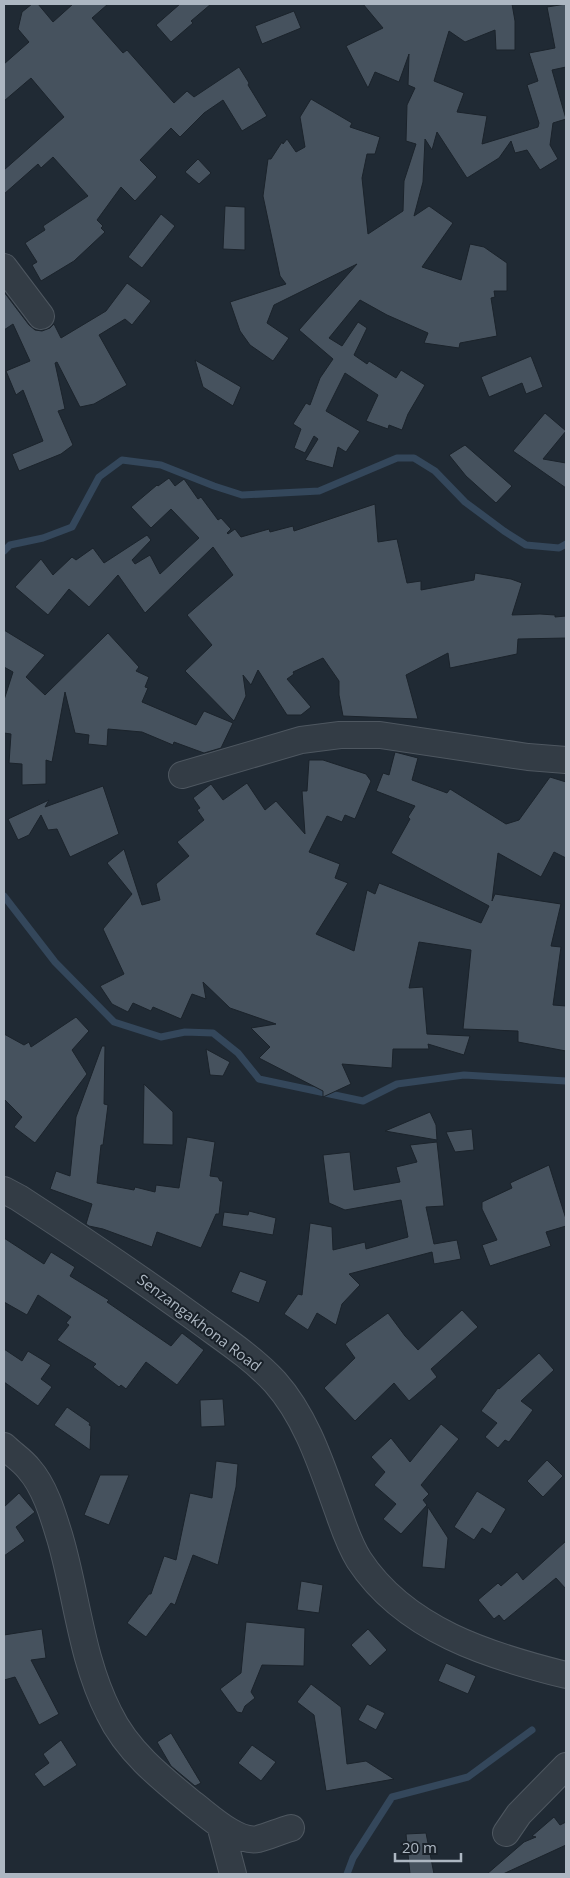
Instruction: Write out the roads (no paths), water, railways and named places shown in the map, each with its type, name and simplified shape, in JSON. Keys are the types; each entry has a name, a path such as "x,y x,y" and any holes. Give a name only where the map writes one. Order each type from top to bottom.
{"street":[{"path":"4,267 41,316"},
{"path":"182,775 301,740 340,735 380,735 528,757 566,760"},
{"name":"Senzangakhona Road","path":"4,1190 20,1198 134,1274 245,1355 275,1382 307,1432 348,1541 372,1577 403,1607 432,1627 471,1646 508,1659 566,1675"},
{"path":"4,1446 29,1469 53,1515 67,1561 86,1651 94,1679 109,1713 125,1740 173,1788 220,1825 243,1838 257,1839 291,1828"},
{"path":"506,1833 519,1814 566,1766"},
{"path":"220,1825 233,1874"}],"waterway":[{"path":"4,551 10,545 43,538 72,527 99,477 122,460 161,465 242,495 319,491 397,458 414,458 435,471 465,502 526,545 559,548 566,544"},
{"path":"4,896 55,962 114,1022 161,1037 185,1032 213,1033 238,1053 259,1079 363,1101 397,1084 464,1075 566,1081"},
{"path":"347,1874 353,1858 392,1797 468,1777 532,1730"}]}
